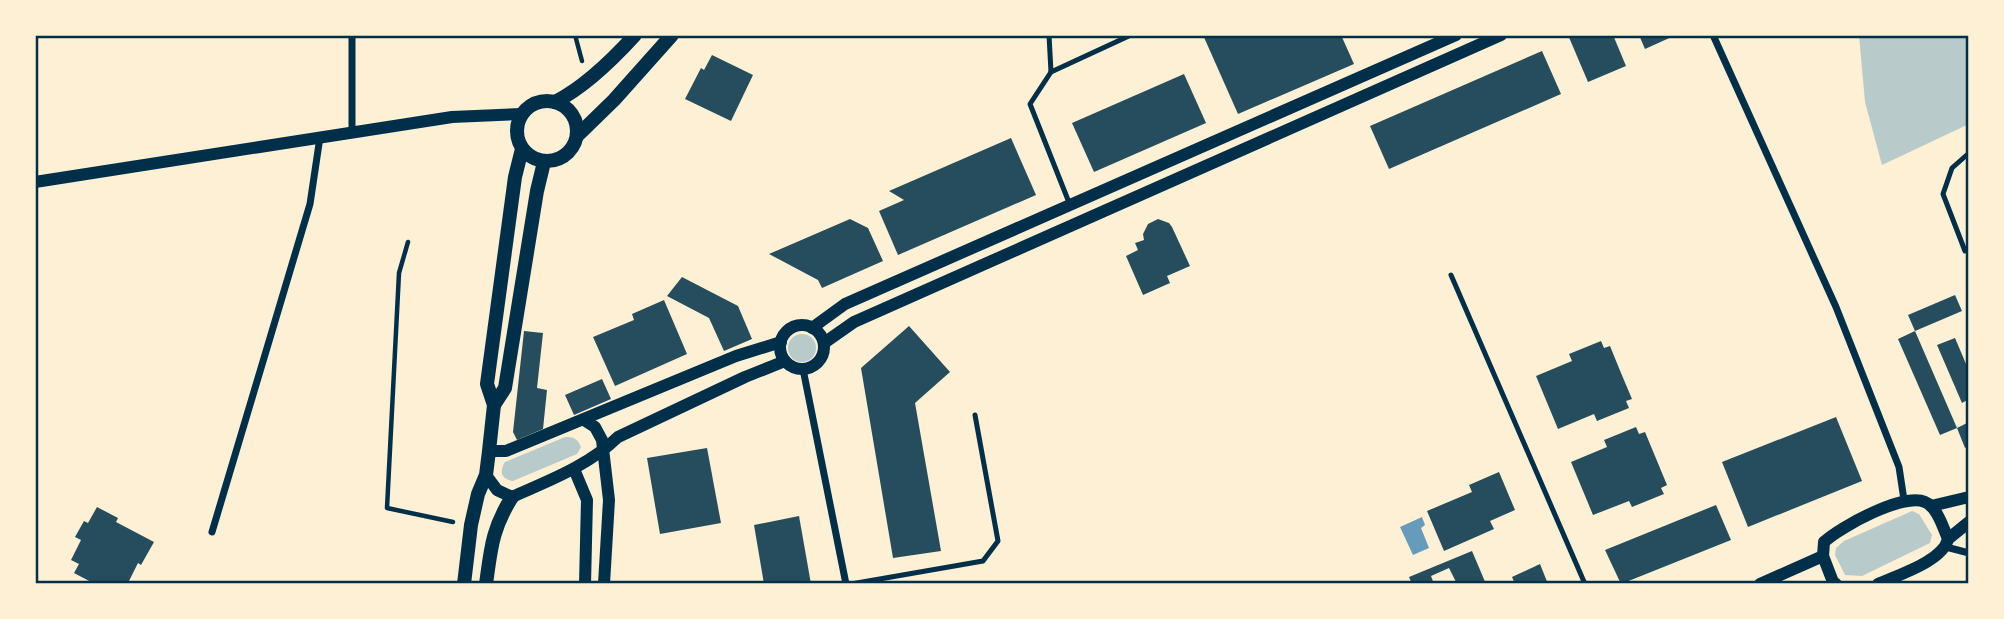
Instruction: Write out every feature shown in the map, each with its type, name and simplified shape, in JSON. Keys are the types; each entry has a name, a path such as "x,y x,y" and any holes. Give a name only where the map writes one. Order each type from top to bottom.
{"main road":[{"path":"464,584 471,525 478,494 486,475 489,451 494,405 487,384 515,177 522,149 517,131 522,114 537,103 555,102 567,96 620,52 635,35"},
{"path":"522,149 535,160 544,162 562,158 569,152 577,136 673,35"},
{"path":"555,102 570,112 577,127 577,136"},
{"path":"494,405 505,388 544,162"},
{"path":"486,584 498,519 512,497"}],"street":[{"path":"352,35 352,132"},
{"path":"812,328 845,304 1456,35"},
{"path":"824,343 867,316 1500,35"},
{"path":"1713,35 1836,307 1899,467 1904,500"},
{"path":"35,182 452,117 522,114"},
{"path":"212,532 310,204 320,136"},
{"path":"797,326 812,328 824,343 819,361 803,369 790,366 782,356 781,342 789,330 797,326"},
{"path":"489,451 506,451 736,356 781,342"},
{"path":"486,475 497,490 512,497 574,469 602,453 618,437 785,361"},
{"path":"803,369 848,584"},
{"path":"584,420 599,434 608,500 604,584"},
{"path":"574,469 587,500 585,584"},
{"path":"1931,506 1969,497"},
{"path":"1832,583 1822,555 1824,542 1836,531 1904,500 1924,501 1931,506 1947,543 1969,553"},
{"path":"1878,584 1933,558 1969,523"},
{"path":"1760,584 1822,555"}],"lane":[{"path":"1049,35 1051,72"},
{"path":"1070,205 1030,104 1051,72 1131,35"},
{"path":"1965,251 1943,194 1952,168 1969,153"},
{"path":"1451,275 1586,584"},
{"path":"848,584 983,561 998,541 975,415"}],"path":[{"path":"575,35 587,79"},
{"path":"408,242 399,273 387,508 457,523"}],"shaded area":[{"path":"1859,35 1969,35 1969,124 1882,165 1865,102"},
{"path":"802,334 812,338 816,348 812,358 802,362 792,358 788,348 792,338"},
{"path":"565,437 578,442 581,447 577,454 513,481 504,477 502,469 505,462"},
{"path":"1912,511 1919,514 1932,535 1930,543 1862,576 1845,575 1835,555 1836,548 1844,541"}],"water":[{"path":"1422,517 1425,525 1421,528 1429,548 1413,555 1400,527"}],"building":[{"path":"1203,35 1341,35 1354,64 1238,114"},
{"path":"1568,35 1613,35 1626,66 1588,82"},
{"path":"1639,35 1676,35 1645,49"},
{"path":"1542,51 1561,94 1389,169 1370,126"},
{"path":"712,55 753,75 731,121 685,99 701,68 704,70"},
{"path":"1184,74 1206,123 1094,172 1072,123"},
{"path":"1011,138 1036,195 898,255 879,211 904,200 889,191"},
{"path":"850,219 868,228 883,261 822,288 818,280 769,254"},
{"path":"1158,219 1172,227 1190,266 1167,276 1170,283 1143,295 1126,256 1138,250 1135,243 1144,240 1143,234 1148,224"},
{"path":"682,277 738,306 752,339 724,351 709,318 667,296"},
{"path":"1955,295 1962,311 1915,331 1908,315"},
{"path":"664,300 687,354 615,386 593,337 634,320 632,314"},
{"path":"909,326 950,372 915,403 941,551 893,558 861,368"},
{"path":"524,331 543,333 537,388 547,390 543,429 517,440 513,432"},
{"path":"1915,331 1957,428 1940,435 1898,339"},
{"path":"1955,338 1969,371 1969,399 1962,403 1937,345"},
{"path":"1601,341 1604,348 1610,346 1632,399 1626,401 1629,408 1597,421 1594,414 1558,429 1536,376 1572,361 1569,354"},
{"path":"602,379 611,399 574,415 565,395"},
{"path":"1836,417 1862,481 1748,527 1722,462"},
{"path":"1969,422 1969,446 1965,448 1957,428"},
{"path":"1636,427 1639,434 1645,432 1667,485 1661,488 1664,494 1632,507 1629,501 1593,515 1571,462 1607,447 1604,440"},
{"path":"707,448 721,523 660,534 647,458"},
{"path":"1499,472 1515,510 1490,521 1494,529 1444,551 1427,511 1472,492 1469,485"},
{"path":"1716,505 1731,540 1621,584 1605,550"},
{"path":"97,507 118,518 116,522 154,542 141,565 138,563 129,581 135,584 95,584 74,573 79,564 71,560 81,540 75,537 84,521 88,523"},
{"path":"799,516 811,584 764,584 754,525"},
{"path":"1472,551 1486,584 1457,584 1449,568 1431,576 1434,584 1412,584 1409,577"},
{"path":"1540,564 1548,584 1515,584 1512,577"}]}
